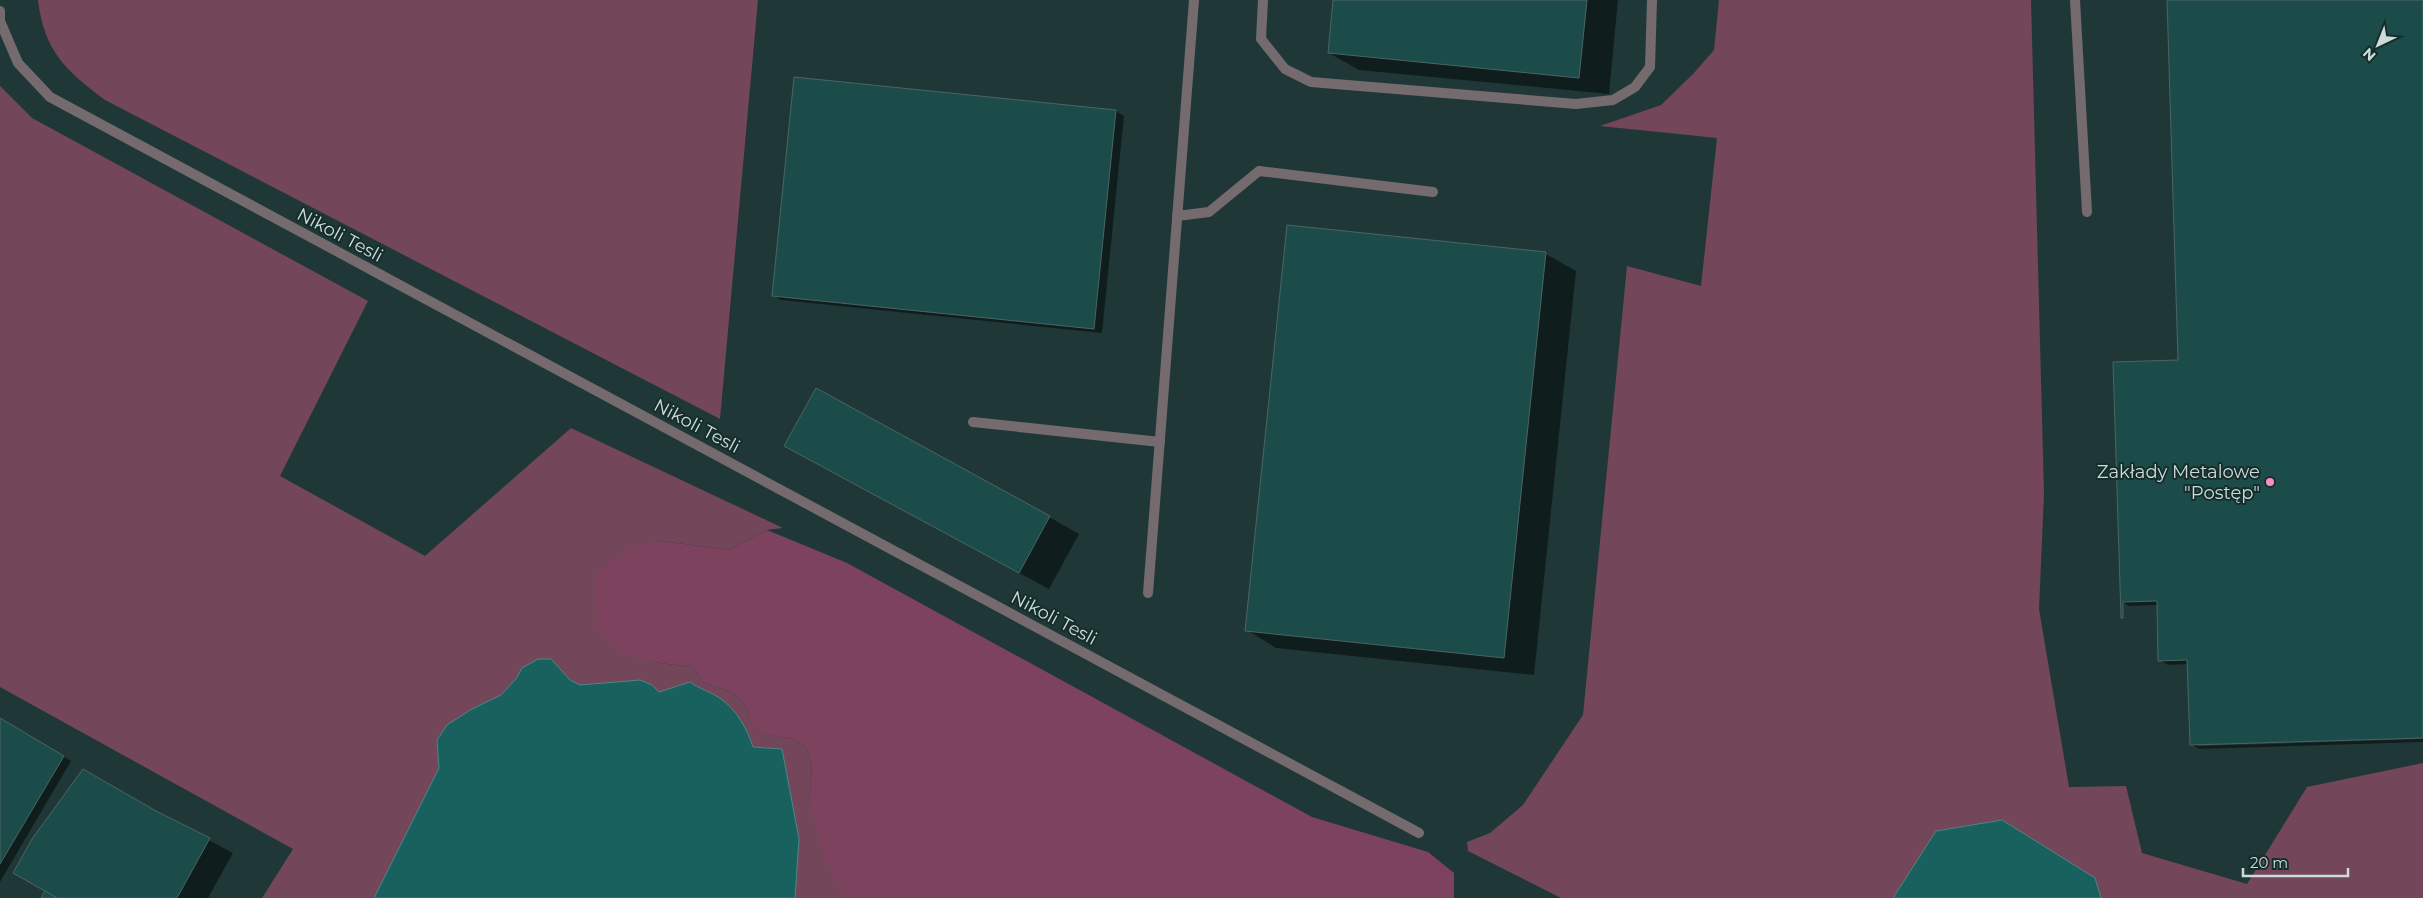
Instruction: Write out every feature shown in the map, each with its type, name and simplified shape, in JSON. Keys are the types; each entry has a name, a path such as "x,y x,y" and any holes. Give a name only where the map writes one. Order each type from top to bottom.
{"street":[{"path":"1148,593 1194,0"},
{"path":"1263,0 1261,39 1284,69 1311,82 1576,104 1613,100 1635,87 1650,67 1652,0"},
{"path":"2075,0 2087,212"},
{"name":"Nikoli Tesli","path":"0,11 0,21 18,63 50,97 1419,833"},
{"path":"1177,216 1209,212 1259,172 1433,192"},
{"path":"973,422 1160,442"}],"shaded area":[{"path":"38,0 758,0 720,419 105,100 68,69 59,58 46,33"},
{"path":"1719,0 2031,0 2044,494 2039,609 2069,787 2126,786 2142,853 2247,884 2307,787 2423,763 2423,898 1561,898 1468,851 1467,842 1490,833 1523,805 1583,715 1627,266 1701,286 1717,138 1600,126 1661,105 1693,74 1714,50"},
{"path":"0,86 32,118 368,301 280,476 425,556 571,428 783,528 767,530 728,550 655,540 599,610 599,633 652,662 692,667 704,683 731,692 742,701 749,713 755,732 793,739 806,747 812,766 809,801 842,898 262,898 293,849 0,687"},
{"path":"767,530 847,563 1312,817 1428,852 1454,873 1454,898 842,898 824,856 809,801 812,766 806,747 793,739 754,732 749,713 742,701 731,692 704,683 692,667 652,662 622,653 599,633 594,576 628,549 655,540 728,550"}],"water":[{"path":"538,659 551,659 570,680 580,685 640,680 652,685 659,692 690,682 727,703 737,714 748,733 753,747 782,749 799,839 795,898 374,898 439,768 437,740 447,725 472,709 501,695 516,679 522,668"},
{"path":"2002,820 2095,878 2101,898 1893,898 1936,831"}],"building":[{"path":"1333,0 1587,0 1579,78 1328,53"},
{"name":"Zakłady Metalowe \"Postęp\"","path":"2167,0 2423,0 2423,738 2190,745 2187,660 2158,661 2157,601 2123,602 2123,618 2121,618 2113,362 2178,360"},
{"path":"794,77 1116,110 1094,329 772,296"},
{"path":"1287,225 1546,252 1504,658 1245,631"},
{"path":"816,388 1050,516 1019,573 784,446"},
{"path":"0,718 64,756 0,864"},
{"path":"83,769 156,811 210,838 177,898 57,898 13,873 32,839"},
{"path":"45,891 57,898 41,898"}],"place":[{"name":"Zakłady Metalowe \"Postęp\"","path":"2270,482"}]}
